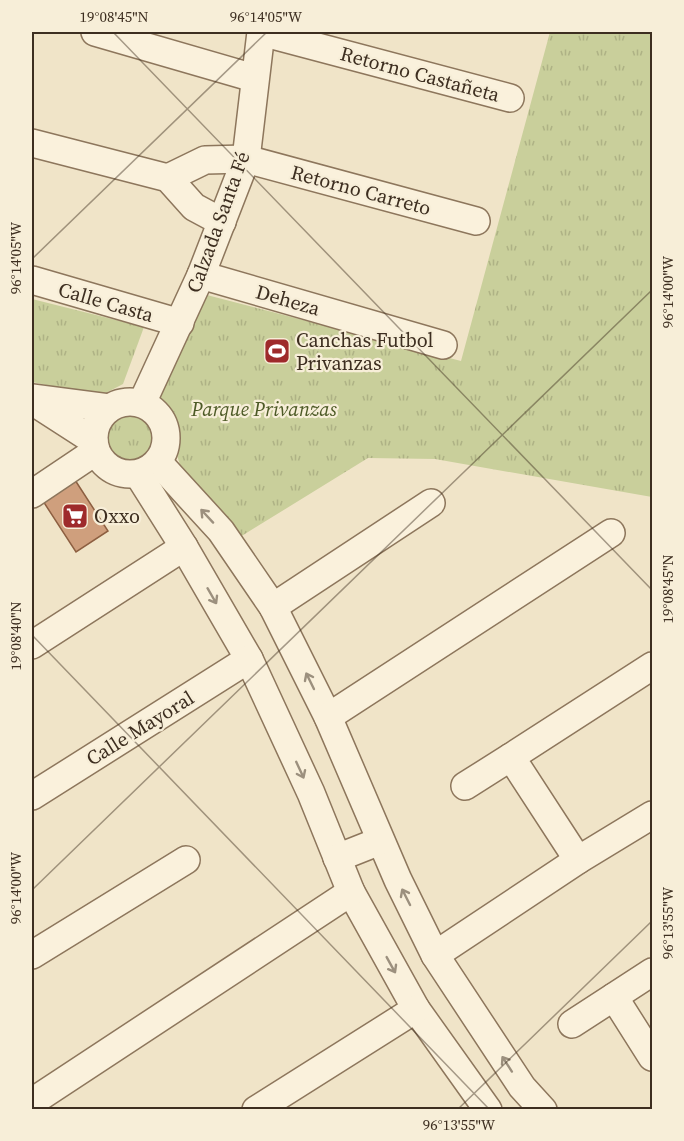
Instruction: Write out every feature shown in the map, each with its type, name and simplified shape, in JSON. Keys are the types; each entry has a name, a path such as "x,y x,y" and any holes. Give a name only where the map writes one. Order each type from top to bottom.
{"street":[{"path":"95,32 254,78"},
{"name":"Calzada Santa Fé","path":"142,404 201,275 246,159 261,32"},
{"name":"Retorno Castañeta","path":"261,32 510,98"},
{"path":"32,143 168,178 194,207 222,222"},
{"name":"Retorno Carreto","path":"168,178 205,160 246,159 476,222"},
{"name":"Deheza","path":"201,275 443,345"},
{"name":"Calle Casta","path":"32,280 180,323"},
{"path":"32,399 110,408"},
{"path":"32,399 95,446"},
{"path":"130,401 142,404 152,409 160,418 167,440 164,452 148,468 126,475 117,472 101,460 95,446 97,423 110,408 118,403 130,401"},
{"path":"32,494 95,446"},
{"path":"148,468 184,547 249,659 311,793 351,892 416,1009 488,1110"},
{"path":"148,468 221,531 273,607 328,717 380,841 435,955 522,1087 543,1110"},
{"path":"273,607 431,503"},
{"path":"328,717 611,533"},
{"path":"32,645 184,547"},
{"name":"Calle Mayoral","path":"32,796 249,659"},
{"path":"465,786 652,666"},
{"path":"511,757 578,860"},
{"path":"435,955 652,814"},
{"path":"337,858 380,841"},
{"path":"32,955 186,860"},
{"path":"40,1096 351,892"},
{"path":"572,1024 652,972"},
{"path":"614,997 652,1057"},
{"path":"256,1110 416,1009"}],"green space":[{"name":"Parque Privanzas","path":"550,32 652,32 652,497 435,459 368,458 240,537 180,465 158,392 203,294 461,361"},
{"path":"32,299 144,327 123,384 100,396 32,382"},
{"path":"124,412 134,412 144,416 152,424 156,439 152,454 144,462 134,466 124,466 114,462 106,454 102,444 102,434 106,424 114,416"}],"building":[{"name":"Oxxo","path":"75,480 108,531 76,552 43,501"}],"place":[{"name":"Canchas Futbol Privanzas","path":"277,351"},
{"name":"Oxxo","path":"75,516"}]}
